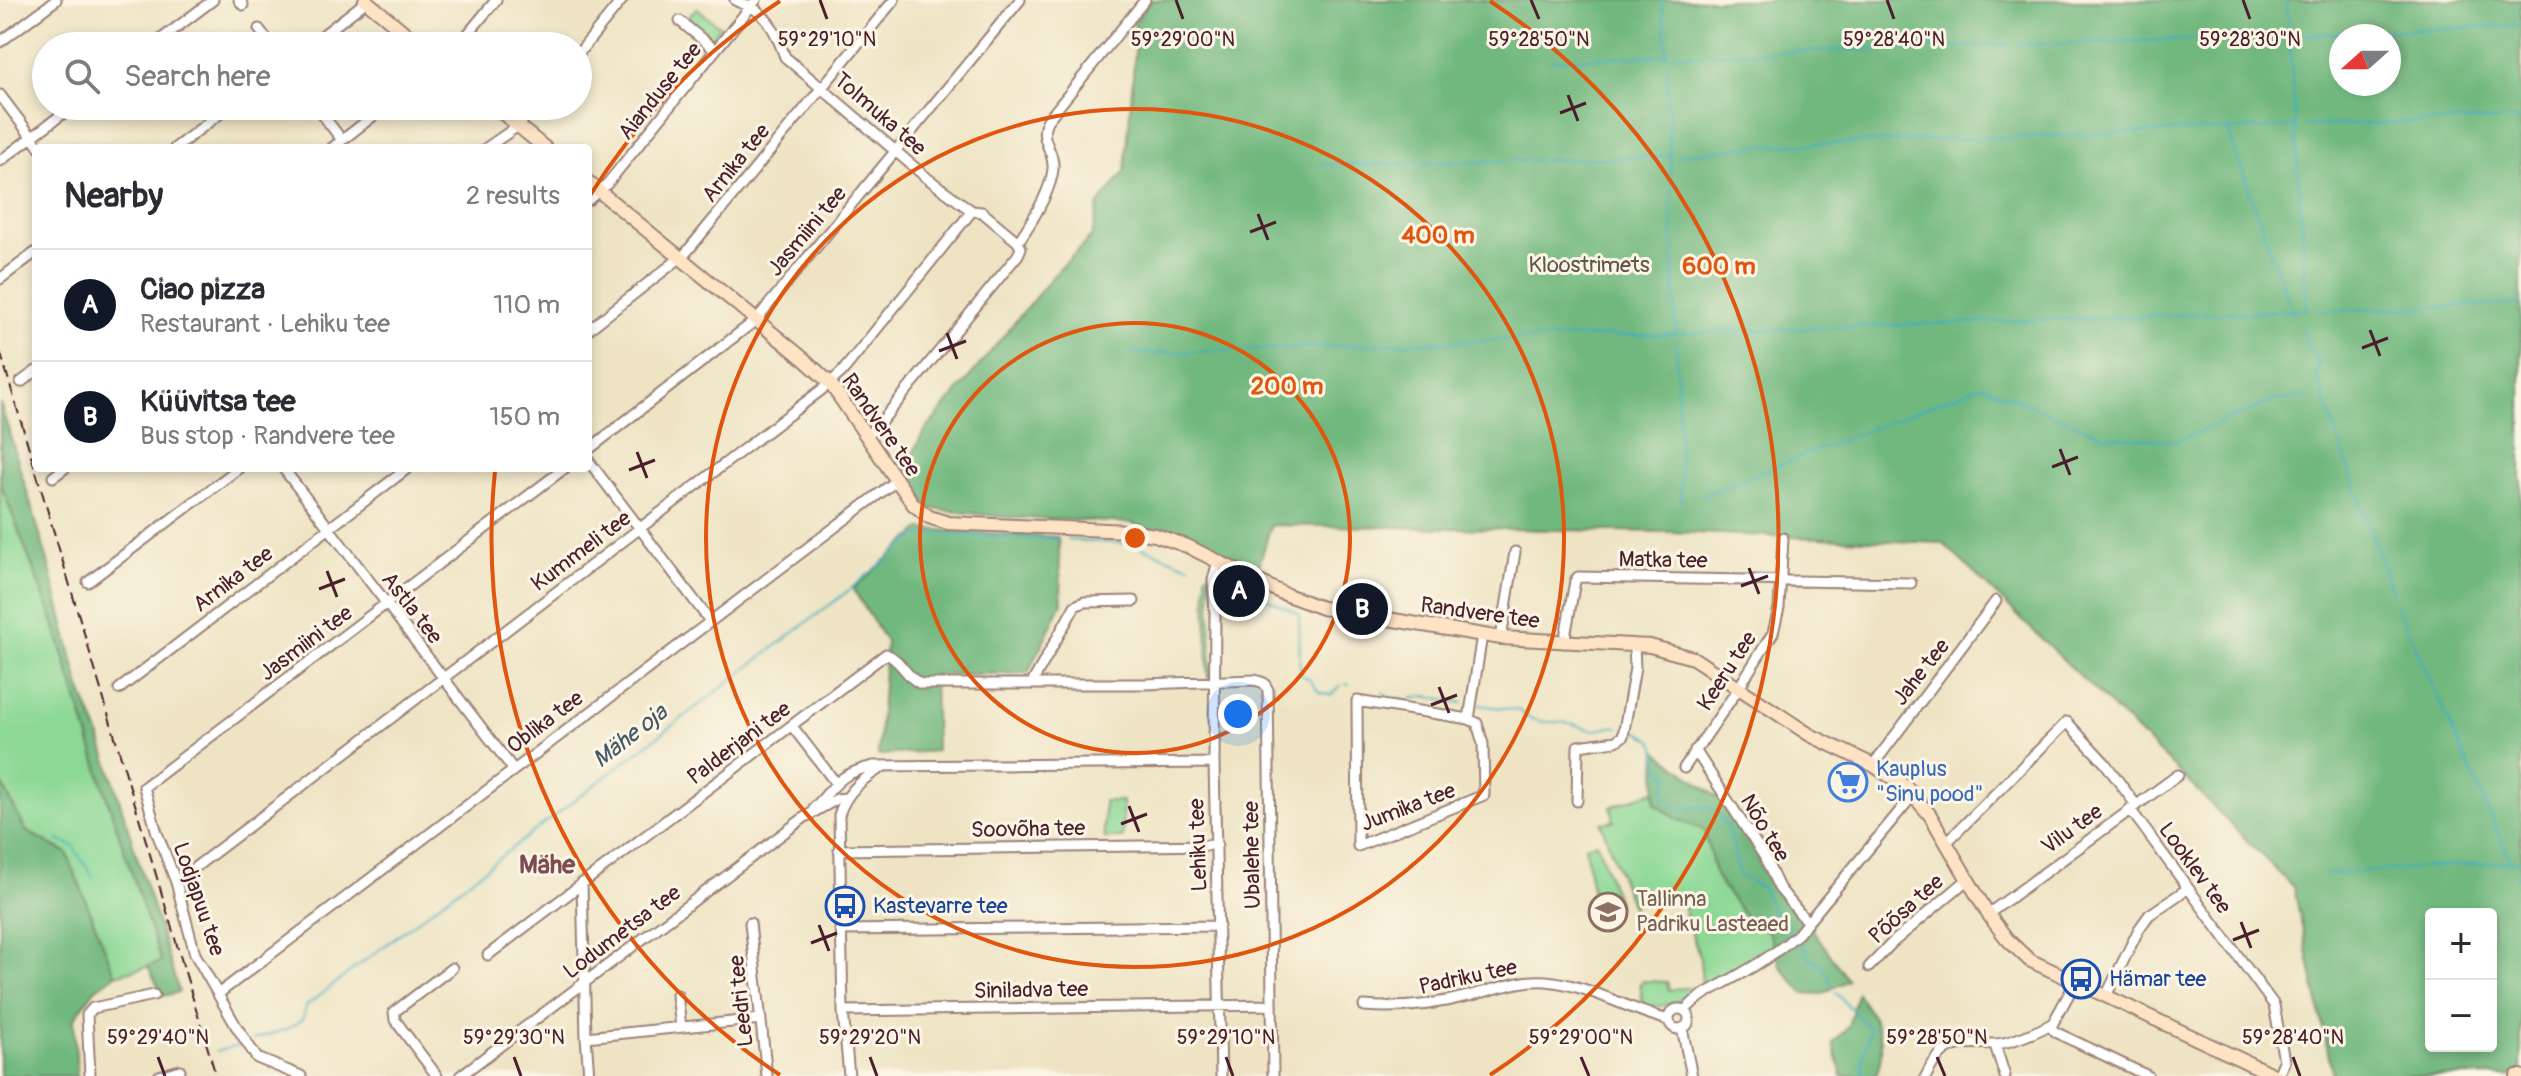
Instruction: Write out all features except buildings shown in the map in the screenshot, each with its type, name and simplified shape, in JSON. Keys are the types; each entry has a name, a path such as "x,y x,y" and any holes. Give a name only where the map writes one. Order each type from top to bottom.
{"main road":[{"path":"367,1 404,32"},
{"path":"511,120 540,144"},
{"name":"Randvere tee","path":"592,185 830,383 896,481 917,509 929,517 948,523 1129,531 1155,535 1187,546 1282,593 1322,608 1501,638 1634,645 1671,650 1693,658 1810,735 1873,765 1914,794 1988,914 2007,939 2029,960 2277,1076"},
{"path":"1220,597 1229,585 1248,576"}],"street":[{"path":"0,42 56,0"},
{"path":"171,32 213,0"},
{"path":"470,32 496,0"},
{"path":"592,37 622,0"},
{"name":"Tolmuka tee","path":"735,0 754,3 776,33 785,57 896,151 972,211 982,212 1018,242"},
{"name":"Arnika tee","path":"592,327 681,258 894,0"},
{"name":"Jasmiini tee","path":"592,447 756,320 1020,0"},
{"path":"866,436 876,428 1018,255 1021,248 1018,242 1035,218 1053,169 1052,157 1043,138 1047,121 1145,0"},
{"path":"327,32 367,1"},
{"name":"Aianduse tee","path":"592,197 754,3"},
{"path":"680,21 715,50"},
{"path":"0,95 37,144"},
{"path":"0,161 54,120"},
{"path":"180,144 212,120"},
{"path":"327,120 343,141 369,120"},
{"path":"492,144 523,120"},
{"name":"Kummeli tee","path":"176,882 830,383 972,211"},
{"path":"0,279 32,255"},
{"path":"21,382 32,374"},
{"path":"592,465 710,621"},
{"path":"53,477 60,472"},
{"path":"88,582 234,472"},
{"name":"Astla tee","path":"286,472 513,769"},
{"name":"Arnika tee","path":"119,689 403,472"},
{"name":"Jasmiini tee","path":"144,787 560,472"},
{"name":"Oblika tee","path":"218,994 896,481"},
{"name":"Keeru tee","path":"1684,768 1773,633 1783,580 1783,538"},
{"path":"1501,638 1515,552"},
{"name":"Lehiku tee","path":"1215,613 1223,564"},
{"name":"Lehiku tee","path":"1221,1076 1213,580 1223,564"},
{"name":"Matka tee","path":"1564,643 1578,577 1911,583"},
{"path":"1032,683 1075,606 1084,602 1134,601"},
{"name":"Jahe tee","path":"1873,765 1996,601"},
{"path":"1469,719 1482,635"},
{"path":"1577,801 1578,746 1616,741 1623,736 1635,668 1634,645"},
{"name":"Palderjani tee","path":"488,955 886,654 897,660 921,684 1215,681"},
{"name":"Ubalehe tee","path":"1215,681 1255,680 1264,683 1268,690 1273,1076"},
{"name":"Jumika tee","path":"1357,701 1469,719 1477,723 1483,744 1484,795 1358,846 1357,701"},
{"name":"Looklev tee","path":"1946,843 2067,722 2105,763 2187,889 2274,1005 2284,1061 2277,1076"},
{"path":"792,726 835,783 833,795 843,797"},
{"name":"Nõo tee","path":"1695,750 1764,856 1779,888 1807,922"},
{"path":"805,817 835,783 859,769 1214,763"},
{"path":"805,817 843,797 860,781 883,767"},
{"name":"Vilu tee","path":"1988,914 2178,775"},
{"path":"835,783 848,783 838,813 843,1011 849,1076"},
{"name":"Lodjapuu tee","path":"144,787 176,882 195,954 257,1058 301,1076"},
{"path":"1685,1010 1689,1021 1682,1028 1675,1028 1669,1020 1674,1010 1685,1010 1699,995 1739,976 1783,948 1914,794"},
{"path":"824,806 831,805 838,813"},
{"name":"Lodumetsa tee","path":"460,1076 805,817"},
{"name":"Soovõha tee","path":"839,850 1217,845"},
{"name":"Põõsa tee","path":"1869,967 1892,943 1967,880"},
{"path":"582,883 589,1076"},
{"path":"2106,996 2149,915 2187,889"},
{"name":"Leedri tee","path":"750,923 767,1076"},
{"path":"840,930 1219,926"},
{"path":"437,1076 395,1020 394,1012 452,968"},
{"name":"Padriku tee","path":"1364,1006 1417,1007 1464,998 1519,982 1547,981 1669,1020"},
{"path":"1926,1076 1935,1057 1942,1051 1963,1043 1995,1045 2049,1025 2057,1020 2075,983"},
{"path":"90,1076 87,1015 93,1008 154,995"},
{"path":"677,995 681,1027"},
{"path":"1220,1006 1272,1005"},
{"name":"Siniladva tee","path":"843,1011 1220,1006"},
{"path":"586,1037 761,1019"},
{"path":"2049,1025 2055,1032 2148,1076"},
{"path":"1682,1028 1692,1076"},
{"path":"1995,1045 2005,1076"},
{"path":"159,1076 180,1070"}],"green space":[{"name":"Kloostrimets","path":"1151,0 2521,0 2521,1076 2333,1076 2294,888 1943,543 1671,532 1271,525 1257,572 1192,541 1131,523 1004,517 933,509 902,476 923,433 1054,275 1092,236 1099,204 1125,171 1137,28 1133,24"},
{"path":"697,8 720,27 710,40 686,20"},
{"path":"0,402 49,565 80,688 99,734 179,992 163,996 148,966 161,962 54,623 0,482"},
{"path":"0,482 54,623 108,801 162,963 115,975 67,853 26,831 0,780"},
{"path":"921,529 1058,537 1062,603 1028,673 934,675 936,751 878,755 886,642 853,589"},
{"path":"1210,573 1211,676 1208,678 1206,574"},
{"path":"1657,751 1723,802 1848,980 1822,994 1803,993 1781,967 1768,931 1751,924 1716,877 1704,830 1677,819 1655,803"},
{"path":"0,780 26,831 67,853 115,975 95,990 74,1019 77,1076 0,1076"},
{"path":"1654,791 1655,803 1677,819 1704,830 1716,877 1751,924 1768,931 1774,947 1702,986 1700,959 1682,903 1639,900 1632,907 1601,823 1614,821 1611,807"},
{"path":"1104,801 1122,801 1123,838 1104,838"},
{"path":"1597,843 1618,906 1595,909 1585,846"},
{"path":"1667,982 1669,990 1691,987 1692,993 1668,1005 1643,1005 1640,983"},
{"path":"1857,993 1879,1032 1881,1052 1876,1076 1842,1076 1833,1043 1848,1027"}],"waterway":[{"path":"1551,60 1667,55 1662,0"},
{"path":"2020,45 2289,36 2287,0"},
{"path":"2301,35 2521,25"},
{"path":"1672,55 2011,45"},
{"path":"1681,333 2307,310 2290,45"},
{"path":"1549,338 1676,334 1667,64"},
{"path":"2305,126 2521,119"},
{"path":"1677,155 1756,146 2294,127"},
{"path":"2228,130 2293,314"},
{"path":"1512,161 1671,156"},
{"path":"1321,165 1506,161"},
{"path":"2320,311 2521,304"},
{"path":"2301,326 2309,349 2319,364 2317,372 2322,392 2392,592"},
{"path":"1131,354 1544,338"},
{"path":"1676,341 1681,501"},
{"path":"1701,496 1982,385 2105,436 2176,441 2276,400 2308,396"},
{"name":"Mähe oja","path":"252,1040 287,1029 302,1020 307,1005 915,537 925,534 1058,539"},
{"name":"Mähe oja","path":"1067,540 1133,544 1190,566"},
{"path":"1254,593 1299,614 1300,674 1310,680 1319,692 1332,695 1340,685"},
{"path":"2396,603 2511,862"},
{"name":"Mähe oja","path":"1383,692 1388,697"},
{"name":"Mähe oja","path":"1411,699 1426,696 1463,703"},
{"name":"Mähe oja","path":"1396,698 1405,699"},
{"path":"1480,705 1520,711 1537,720 1569,723 1591,730 1619,727"},
{"name":"Mähe oja","path":"1631,729 1649,738 1656,746 1662,774 1667,774 1669,778 1664,788 1669,800 1678,809 1706,807 1723,820 1731,838 1740,876 1763,888 1773,912 1778,912 1785,922"},
{"path":"57,840 73,846 93,877"},
{"path":"2325,874 2521,861"},
{"path":"2516,873 2521,884"},
{"name":"Mähe oja","path":"1787,925 1791,935"},
{"path":"1797,942 1805,948 1807,956 1822,965 1832,985"},
{"path":"1835,992 1870,1029 1862,1059 1863,1076"},
{"name":"Mähe oja","path":"216,1051 242,1045"}],"railway":[{"path":"0,351 32,458"},
{"path":"36,472 216,1076"}],"place":[{"name":"Ciao pizza","path":"1239,591"},
{"name":"Küüvitsa tee","path":"1362,609"},
{"name":"Kauplus \"Sinu pood\"","path":"1848,782"},
{"name":"Kastevarre tee","path":"845,906"},
{"name":"Tallinna Padriku Lasteaed","path":"1608,912"},
{"name":"Hämar tee","path":"2081,979"}],"district":[{"name":"Mähe","path":"547,865"}]}
